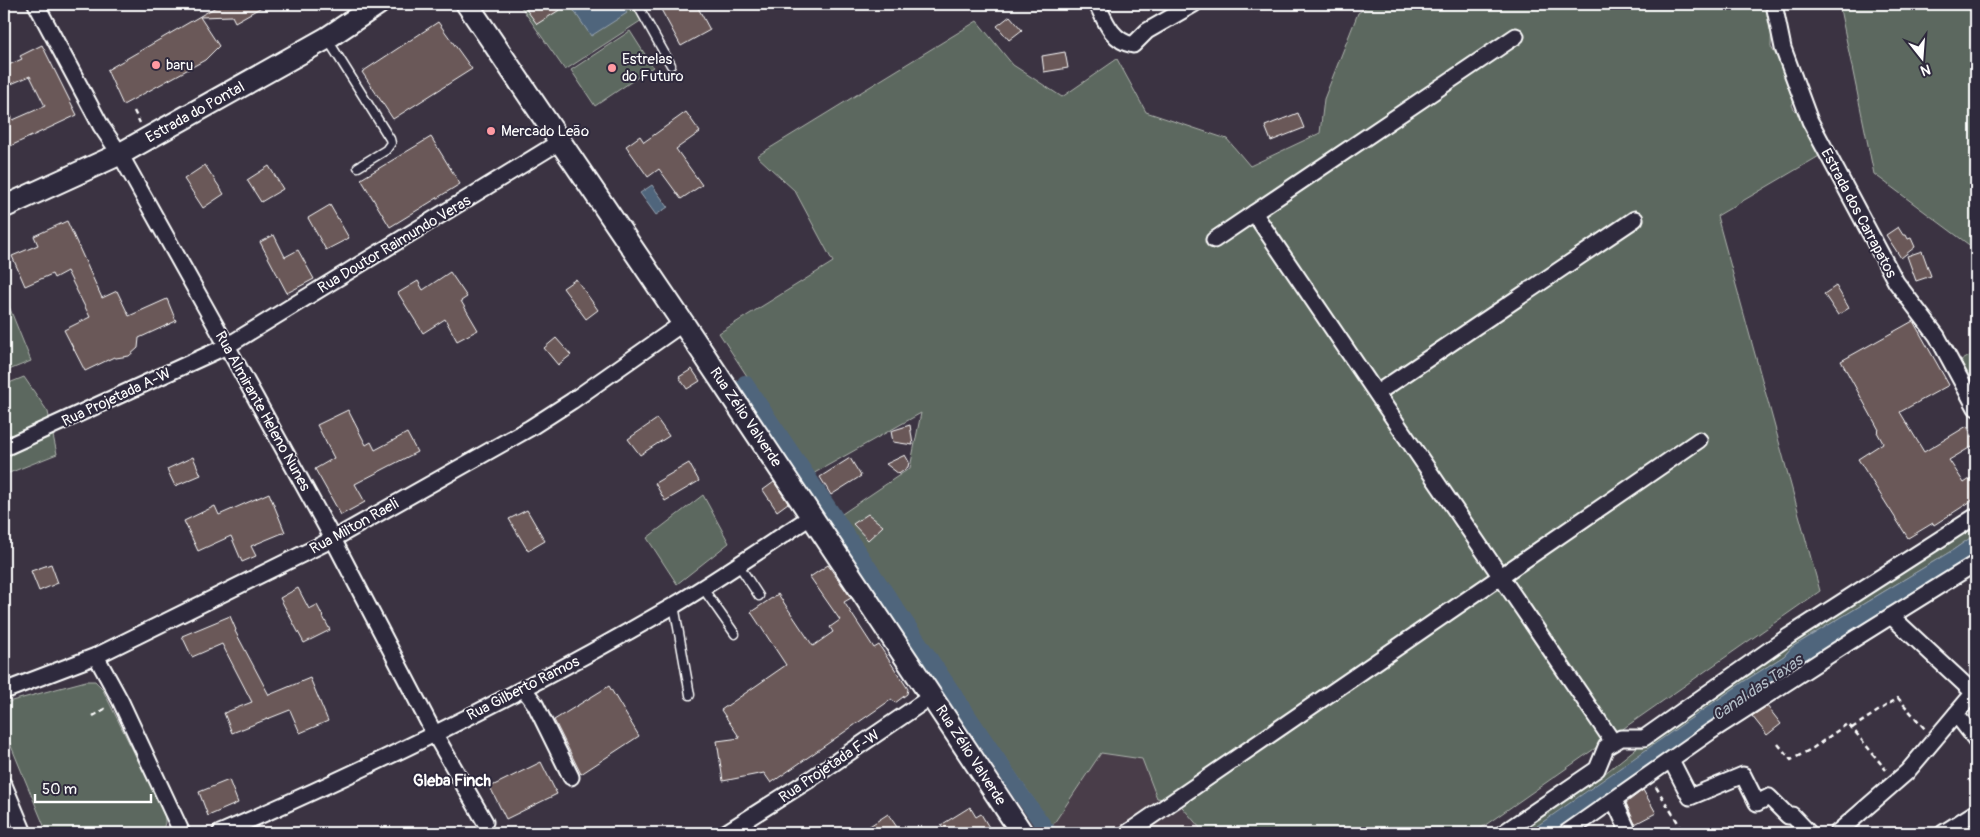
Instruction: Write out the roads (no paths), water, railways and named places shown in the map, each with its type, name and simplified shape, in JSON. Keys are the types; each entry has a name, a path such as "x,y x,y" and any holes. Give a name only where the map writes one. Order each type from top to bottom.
{"street":[{"name":"Rua Almirante Heleno Nunes","path":"36,4 101,126 120,154 333,539 434,733 484,822"},
{"name":"Estrada do Pontal","path":"4,207 120,154 327,38 378,4"},
{"name":"Rua Zélio Valverde","path":"467,4 684,323 1022,833"},
{"path":"1098,4 1113,33 1124,43 1133,45 1148,31 1194,4"},
{"name":"Estrada dos Carrapatos","path":"1774,4 1783,48 1810,121 1896,282 1937,336 1976,408"},
{"path":"1214,240 1516,36"},
{"name":"Rua Doutor Raimundo Veras","path":"227,346 561,141"},
{"path":"1254,213 1614,742"},
{"path":"1377,393 1634,219"},
{"name":"Rua Milton Raeli","path":"4,691 96,656 333,539 530,428 684,323"},
{"name":"Rua Projetada A-W","path":"4,448 227,346"},
{"path":"1127,833 1699,440"},
{"name":"Rua Gilberto Ramos","path":"220,833 298,799 524,689 674,605 812,516"},
{"path":"1503,833 1597,769 1606,747 1620,738 1644,738 1789,636 1976,516"},
{"path":"1566,833 1710,732 1976,563"},
{"path":"1837,833 1896,782 1975,691 1891,616"},
{"path":"96,656 120,700 182,833"},
{"path":"524,689 535,704 571,777"},
{"name":"Rua Projetada F-W","path":"725,833 809,780 932,696"},
{"path":"1956,714 1976,740"},
{"path":"1671,760 1690,796 1743,775 1757,803 1769,797 1788,816 1792,815 1809,833"},
{"path":"4,785 24,833"},
{"path":"1614,800 1629,833"},
{"path":"1943,833 1976,812"}],"lane":[{"path":"638,4 671,65"},
{"path":"327,38 391,143 386,150 358,167"},
{"path":"738,564 759,596"},
{"path":"702,587 736,634"},
{"path":"674,605 690,695"}],"water":[{"path":"585,4 621,4 627,13 591,36 574,11"},
{"path":"652,185 668,207 656,215 640,193"},
{"name":"Canal das Taxas","path":"1976,534 1976,554 1746,698 1552,833 1527,833 1743,682 1784,656 1792,647 1953,550"}],"waterway":[{"path":"745,383 1049,833"}],"place":[{"name":"baru","path":"156,65"},
{"name":"Estrelas do Futuro","path":"612,68"},
{"name":"Mercado Leão","path":"491,131"}],"district":[{"name":"Gleba Finch","path":"452,780"}]}
